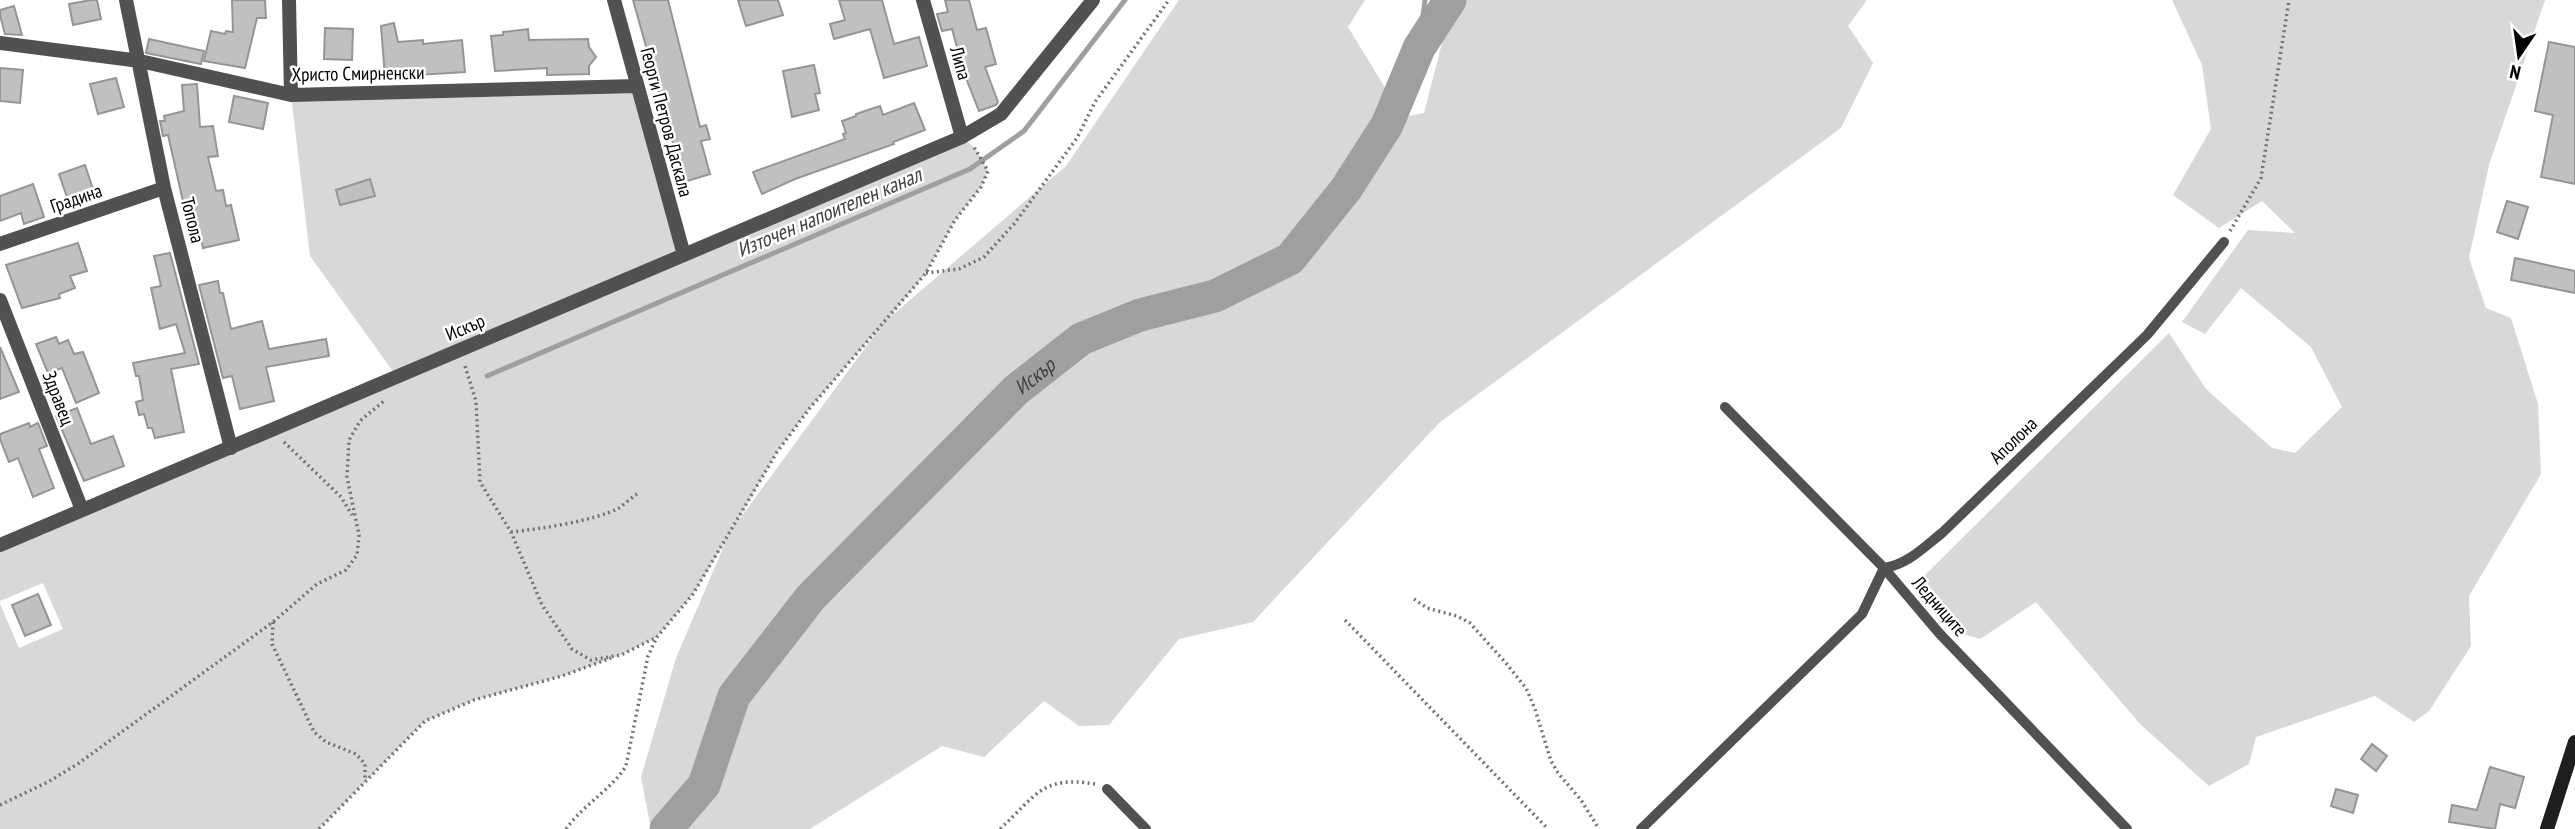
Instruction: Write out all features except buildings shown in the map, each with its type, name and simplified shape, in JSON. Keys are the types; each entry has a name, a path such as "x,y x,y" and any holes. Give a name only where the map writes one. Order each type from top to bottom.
{"main road":[{"path":"2547,829 2575,742"}],"street":[{"name":"Топола","path":"126,0 164,188 231,448"},
{"path":"289,0 291,95"},
{"name":"Георги Петров Даскала","path":"614,0 684,255"},
{"name":"Липа","path":"923,0 961,137"},
{"name":"Искър","path":"0,545 961,137 1001,114 1093,0"},
{"name":"Христо Смирненски","path":"0,43 140,61 291,95 637,86"},
{"name":"Градина","path":"0,244 164,188"},
{"name":"Здравец","path":"0,300 82,510"}],"lane":[{"name":"Аполона","path":"1884,568 1895,567 1906,561 1942,533 2147,335 2224,242"},
{"name":"Ледниците","path":"1725,407 1884,568 1939,633 2127,829"},
{"path":"1641,829 1861,614 1884,568"},
{"path":"1107,789 1146,829"}],"path":[{"path":"926,273 959,270 984,257 1014,224 1077,138 1095,102 1169,0"},
{"path":"2224,242 2261,178 2289,0"},
{"path":"566,829 577,814 617,780 626,766 648,656 657,637 693,594 777,453 809,409 926,273 955,220 981,187 988,171 975,148"},
{"path":"460,350 476,401 480,482 511,531 541,605 572,649 591,660 621,655"},
{"path":"0,805 79,764 274,622 317,584 346,570 357,555 359,535 346,477 349,440 360,421 382,404 398,377"},
{"path":"262,435 285,442 341,497 354,517"},
{"path":"511,531 536,530 620,508 637,494"},
{"path":"1413,598 1427,608 1457,616 1470,623 1505,662 1525,688 1535,709 1551,761 1599,829"},
{"path":"1345,620 1548,829"},
{"path":"274,622 272,644 314,732 326,743 356,754 365,764 365,781"},
{"path":"320,829 425,721 474,700 562,676 621,655 657,637"},
{"path":"1000,829 1049,785 1060,781 1083,782 1107,789"}],"shaded area":[{"path":"1179,0 1365,0 1348,27 1403,117 1424,113 1453,0 1867,0 1848,26 1873,63 1841,128 1440,422 1253,622 1179,639 1109,725 1079,726 1044,701 984,757 942,746 810,829 651,829 641,777 676,658 726,541 693,594 657,637 621,655 562,676 474,700 425,721 319,829 0,829 0,604 19,648 63,629 43,583 0,601 0,545 397,377 310,256 291,95 637,86 684,255 962,137 975,148 988,171 981,187 955,220 926,273 889,318 1066,166","holes":["876,333 736,524 777,452 809,409"]},
{"path":"2172,0 2545,0 2489,165 2469,258 2486,308 2511,318 2538,404 2541,474 2469,596 2471,646 2429,711 2414,722 2375,696 2256,737 2249,764 2209,786 2140,724 2036,602 1980,639 1960,633 1930,603 1925,575 2169,333 2206,389 2272,448 2295,453 2342,407 2311,347 2241,288 2205,334 2182,322 2248,230 2295,233 2262,201 2219,228 2173,195 2211,129 2202,65"}],"waterway":[{"name":"Източен напоителен канал","path":"487,376 970,169 1024,131 1125,0"},
{"path":"1419,48 1425,0"},
{"name":"Искър","path":"666,829 704,785 734,696 811,597 1016,390 1081,339 1140,315 1215,296 1290,259 1346,189 1387,125 1419,48 1450,0"}]}
